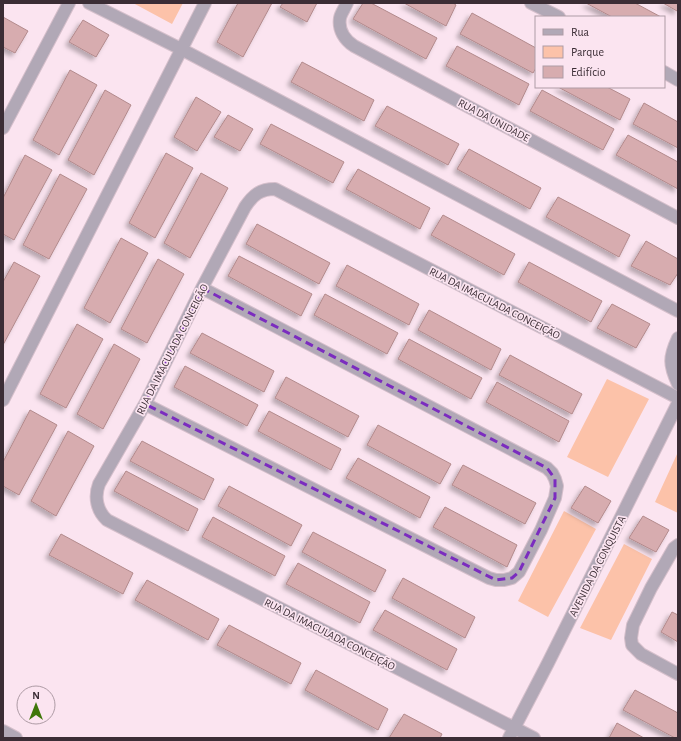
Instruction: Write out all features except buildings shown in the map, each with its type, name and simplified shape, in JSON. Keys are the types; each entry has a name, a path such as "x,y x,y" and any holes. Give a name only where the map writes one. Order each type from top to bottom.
{"street":[{"path":"3,128 69,3"},
{"path":"89,3 678,311"},
{"path":"3,400 205,3"},
{"name":"RUA DA UNIDADE","path":"347,3 340,17 340,23 343,35 347,41 354,46 678,218"},
{"path":"531,3 557,16"},
{"path":"665,73 678,80"},
{"name":"RUA DA IMACULADA CONCEIÇÃO","path":"511,733 107,520 101,515 98,509 96,497 97,488 101,479 145,404 202,288 245,206 251,198 259,192 274,188 678,398"},
{"path":"145,404 489,578 504,580 512,578 518,572 541,530 555,498 557,486 552,473 547,468 202,288"},
{"path":"678,338 670,360 672,372 678,384"},
{"name":"AVENIDA DA CONQUISTA","path":"511,733 548,663 678,403"},
{"path":"678,545 674,548 651,588 633,625 631,633 632,645 640,654 678,674"},
{"path":"3,731 16,738"},
{"path":"511,733 534,738"}],"highlighted area":[{"path":"202,288 547,468 555,479 555,498 519,572 512,578 496,580 145,404"}],"green space":[{"path":"133,3 183,3 172,24"},
{"path":"607,379 649,399 608,477 567,457"},
{"path":"678,452 678,513 655,502"},
{"path":"564,511 596,529 548,617 518,601"},
{"path":"624,544 652,559 611,640 580,628"}]}
